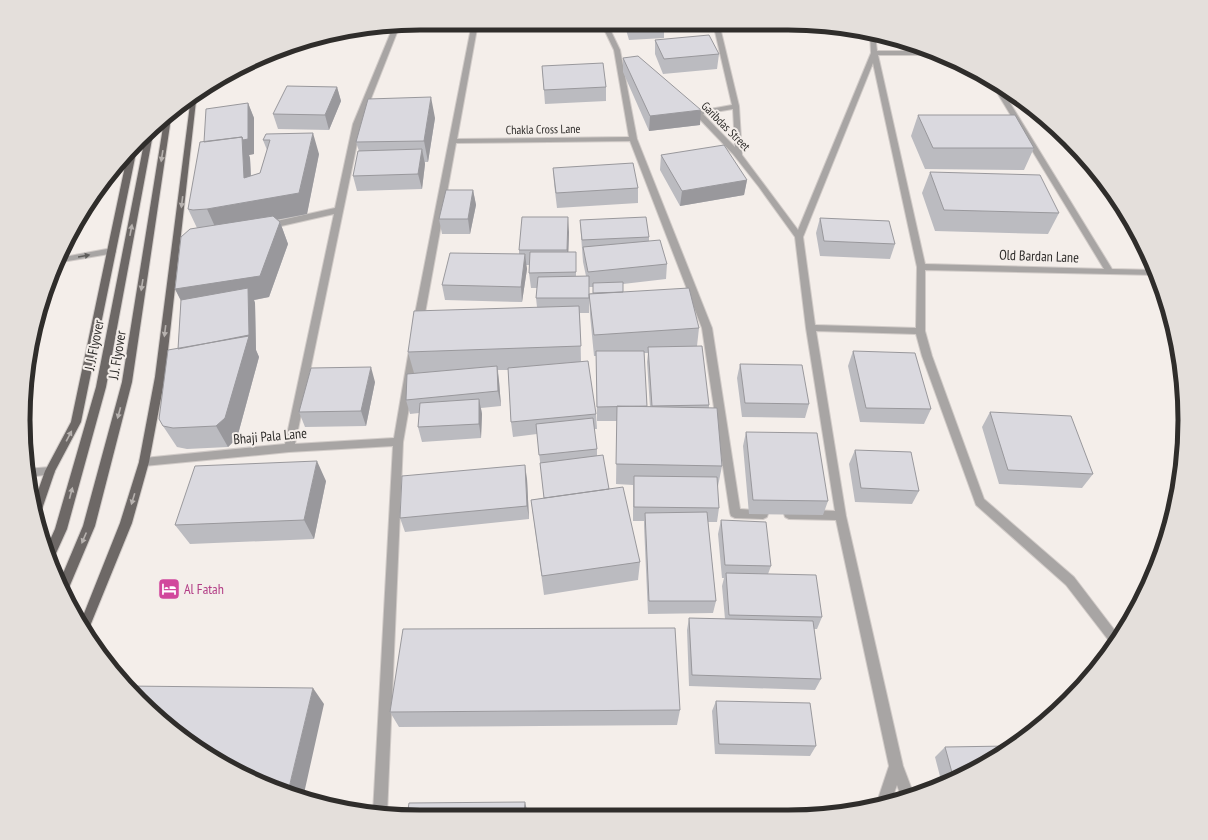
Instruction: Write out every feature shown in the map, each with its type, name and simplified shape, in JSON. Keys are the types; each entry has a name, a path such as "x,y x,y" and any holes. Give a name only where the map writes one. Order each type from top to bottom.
{"main road":[{"path":"87,622 126,523 144,462 160,377 180,245 194,103"},
{"name":"J.J. Flyover","path":"66,582 89,526 127,382 167,124"},
{"name":"J. J. Flyover","path":"52,549 61,529 101,387 148,141"},
{"path":"39,504 50,471 76,422 131,159"}],"street":[{"path":"380,808 398,442 416,336 474,30"},
{"path":"607,30 617,50 634,139 707,328 736,513 841,516"},
{"path":"718,30 736,106 739,154"},
{"path":"289,448 357,124 394,31"},
{"path":"873,39 874,53 922,267 920,331 927,356 980,502 1070,581 1112,636"},
{"path":"617,50 628,58"},
{"path":"874,53 917,52"},
{"path":"874,53 799,237 811,328 841,516 896,766 906,791"},
{"path":"1000,93 1110,272"},
{"name":"Garibdas Street","path":"687,104 712,126 739,154 799,237"},
{"path":"698,113 736,106"},
{"name":"Chakla Cross Lane","path":"453,141 634,139"},
{"path":"261,227 339,210"},
{"path":"65,260 112,251"},
{"name":"Old Bardan Lane","path":"922,267 1149,273"},
{"path":"811,328 920,331"},
{"name":"Bhaji Pala Lane","path":"144,462 289,448 398,442"},
{"path":"33,472 50,471"},
{"path":"884,798 896,766"}],"building":[{"path":"709,35 719,54 664,59 655,40"},
{"path":"638,56 701,110 650,116 623,58"},
{"path":"603,63 606,87 544,90 542,66"},
{"path":"287,86 337,87 325,115 273,114"},
{"path":"431,97 424,141 356,142 368,99"},
{"path":"248,103 248,139 243,140 242,137 204,142 206,109"},
{"path":"918,115 1015,115 1034,148 933,148"},
{"path":"313,133 299,193 207,209 188,209 200,142 242,137 244,178 260,173 270,140 263,140 266,134"},
{"path":"724,145 747,180 682,191 661,155"},
{"path":"422,149 418,174 353,176 358,151"},
{"path":"633,163 638,188 556,193 553,168"},
{"path":"930,172 1040,175 1059,213 944,210"},
{"path":"446,190 473,190 468,219 439,219"},
{"path":"273,216 280,222 260,276 175,289 181,237 190,229"},
{"path":"522,217 568,217 567,250 519,250"},
{"path":"646,217 649,237 582,240 580,220"},
{"path":"820,218 889,221 895,244 824,241"},
{"path":"660,240 667,264 588,272 583,247"},
{"path":"530,252 576,252 576,272 529,273"},
{"path":"450,253 525,254 521,287 442,285"},
{"path":"589,276 589,298 536,298 538,277"},
{"path":"623,282 623,292 593,293 593,283"},
{"path":"248,288 249,335 178,349 181,300"},
{"path":"689,288 699,328 594,335 589,294"},
{"path":"579,306 581,346 408,352 414,311"},
{"path":"249,336 225,418 216,426 173,428 163,426 159,419 168,350"},
{"path":"702,346 709,405 652,406 648,347"},
{"path":"596,351 644,351 647,406 597,407"},
{"path":"853,351 915,353 931,409 866,408"},
{"path":"588,361 596,414 511,422 508,368"},
{"path":"740,364 802,365 809,404 745,403"},
{"path":"497,366 498,391 406,400 407,374"},
{"path":"371,367 361,411 299,412 311,368"},
{"path":"479,399 479,424 418,427 420,403"},
{"path":"617,406 717,408 722,466 616,464"},
{"path":"990,412 1071,416 1093,474 1008,470"},
{"path":"593,418 597,449 539,455 536,424"},
{"path":"746,432 817,433 828,501 753,500"},
{"path":"855,450 911,452 919,491 861,488"},
{"path":"603,455 609,489 544,498 540,463"},
{"path":"317,461 304,520 175,525 195,466"},
{"path":"525,465 527,506 400,518 402,476"},
{"path":"634,476 717,477 719,508 634,507"},
{"path":"623,487 640,562 542,576 531,500"},
{"path":"707,512 716,601 649,601 645,513"},
{"path":"721,520 766,522 771,566 725,565"},
{"path":"726,573 816,575 822,617 729,615"},
{"path":"689,618 813,621 821,679 692,675"},
{"path":"675,628 680,710 390,712 403,629"},
{"path":"135,686 313,688 289,787 248,770 203,744 163,713"},
{"path":"716,701 810,703 816,746 719,744"},
{"path":"1002,746 983,758 952,773 945,747"},
{"path":"525,802 524,810 408,810 409,803"}],"place":[{"name":"Al Fatah","path":"169,589"}]}
